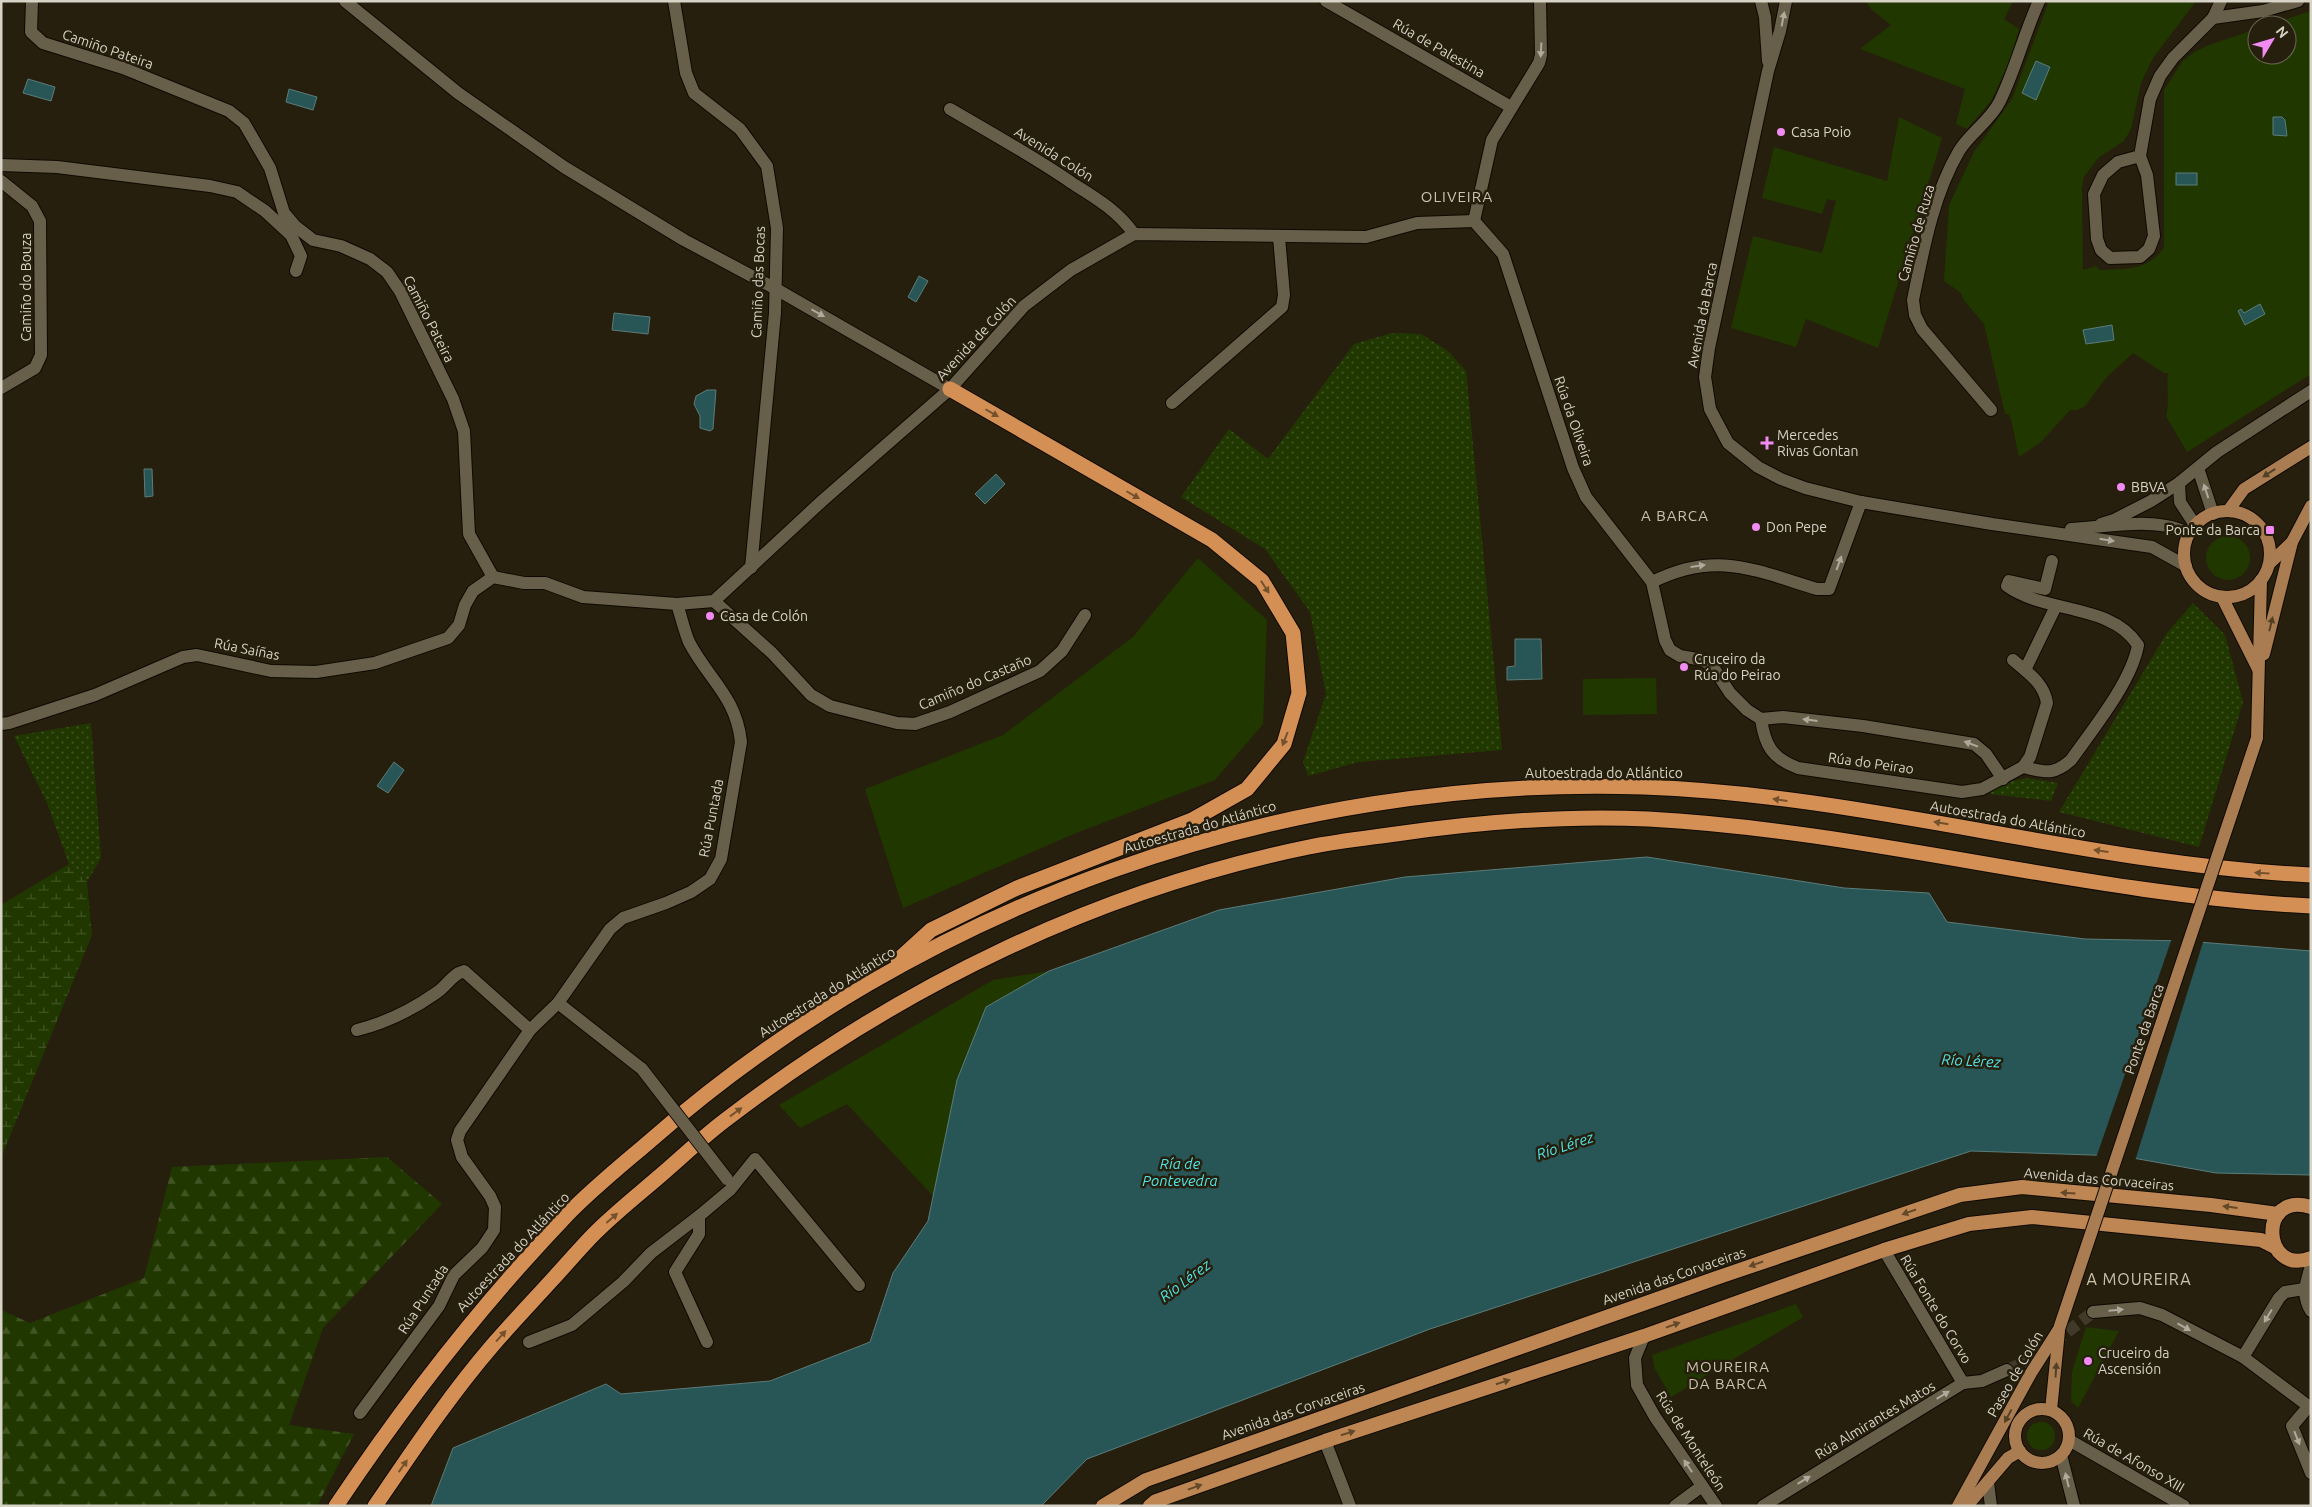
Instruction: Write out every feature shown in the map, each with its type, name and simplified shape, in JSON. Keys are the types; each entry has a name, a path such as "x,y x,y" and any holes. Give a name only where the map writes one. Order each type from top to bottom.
{"highway":[{"path":"881,974 931,930 1017,888 1192,820 1247,789 1284,744 1299,693 1294,633 1262,581 1212,540 950,389"},
{"name":"Autoestrada do Atlántico","path":"336,1506 388,1428 466,1328 570,1212 702,1095 779,1040 881,974 1000,914 1123,866 1217,836 1305,815 1457,793 1543,787 1643,787 1732,793 1890,814 2086,849 2228,869 2311,875"},
{"path":"375,1506 412,1452 490,1349 595,1233 723,1121 798,1066 898,1003 1013,944 1145,892 1224,868 1312,846 1441,828 1515,822 1642,819 1730,825 1868,844 2079,880 2242,902 2311,906"},
{"name":"Avenida das Corvaceiras","path":"1103,1506 1146,1480 1722,1276 1960,1194 2022,1187 2060,1193 2211,1205 2278,1214"},
{"path":"2275,1247 2271,1229 2278,1214 2294,1205 2311,1207"},
{"path":"1155,1504 1326,1441 1644,1336 1884,1250 1969,1224 2032,1217 2260,1240 2275,1247 2288,1258 2296,1260 2311,1258"}],"main road":[{"path":"2228,511 2244,489 2311,447"},
{"path":"2260,671 2292,542 2311,506"},
{"path":"2261,580 2244,594 2222,597 2210,594 2199,587 2191,578 2184,555 2192,530 2213,514 2228,511 2246,516 2261,528 2268,545 2269,564"},
{"path":"2260,671 2258,627 2261,580 2269,564 2292,542"},
{"path":"2222,597 2260,671"},
{"name":"Ponte da Barca","path":"2059,1329 2257,738 2260,671"},
{"name":"Paseo de Colón","path":"2051,1410 2059,1329"},
{"name":"Paseo de Colón","path":"1958,1506 2031,1373 2059,1329"},
{"path":"2039,1409 2051,1410 2065,1422 2069,1440 2061,1455 2054,1460 2040,1463 2025,1457 2020,1451 2015,1441 2015,1430 2020,1420 2029,1412 2039,1409"},
{"path":"1967,1506 2008,1458 2020,1451"}],"street":[{"name":"Camiño Pateira","path":"32,1 31,32 43,43 124,68 228,111 244,122 270,168 284,213 295,226 313,240 341,246 370,259 387,272 400,291 456,407 464,431 470,534 493,577"},
{"path":"345,1 458,93 564,167 684,240 776,289 950,389"},
{"name":"Camiño das Bocas","path":"674,1 686,73 694,93 740,129 767,166 776,228 776,289 751,568"},
{"name":"Rúa de Palestina","path":"1326,1 1511,107"},
{"path":"1134,234 1366,237 1417,223 1474,221 1492,140 1539,63 1541,55 1540,1"},
{"path":"1761,1 1765,17 1768,71"},
{"path":"1768,71 1780,31 1786,1"},
{"name":"Camiño de Ruza","path":"1991,410 1922,329 1915,315 1913,300 1936,205 1960,150 1999,104 2018,62 2028,26 2039,1"},
{"path":"2140,156 2118,162 2103,175 2094,194 2097,239 2101,250 2110,258 2140,257 2149,249 2154,236 2147,175 2140,156 2150,99 2160,76 2173,58 2213,18 2221,1"},
{"path":"2213,18 2263,11 2298,1"},
{"name":"Avenida da Barca","path":"1768,71 1709,348 1705,377 1710,409 1728,442 1758,467 1805,488 1861,502 1992,524 2152,547 2186,566"},
{"name":"Avenida Colón","path":"950,109 1102,202 1122,218 1134,234"},
{"path":"1,165 57,167 210,186 237,192 265,211 290,235 301,256 296,271"},
{"name":"Camiño do Bouza","path":"1,181 32,206 40,221 41,355 35,368 1,388"},
{"name":"Rúa da Oliveira","path":"1474,221 1503,254 1572,468 1586,497 1652,582"},
{"name":"Avenida de Colón","path":"714,602 822,501 950,389 1024,306 1071,270 1134,234"},
{"path":"1172,403 1282,307 1284,295 1279,237"},
{"path":"2084,528 2114,520 2179,484 2217,452 2311,391"},
{"path":"2198,468 2213,514"},
{"path":"2179,484 2180,502 2192,530"},
{"path":"1861,502 1829,589 1817,589 1737,565 1713,564 1673,571 1652,582 1665,640 1670,650 1680,656 1703,660 1713,667 1730,693 1747,710 1761,719 1784,717 1803,719 1974,744 1986,754 2003,779"},
{"name":"Avenida da Barca","path":"2042,530 2157,524 2192,530"},
{"path":"2013,660 2036,680 2046,694 2048,703 2030,757 2023,767 2050,773 2062,768 2071,760 2136,661 2138,644 2131,634 2120,626 2095,615 2037,602 2007,586 2009,581 2045,589 2052,561"},
{"path":"493,577 524,583 545,583 583,598 677,604 714,602"},
{"name":"Rúa Saíñas","path":"1,724 95,695 183,657 197,655 271,671 316,672 375,663 448,638 459,625 464,605 473,591 493,577"},
{"name":"Camiño do Castaño","path":"714,602 772,653 812,695 830,706 897,722 915,724 950,712 1040,672 1062,651 1085,615"},
{"name":"Rúa Puntada","path":"360,1413 439,1306 454,1275 482,1248 494,1230 495,1207 490,1196 462,1156 457,1140 466,1120 530,1030 558,1003 610,929 622,918 691,892 710,879 721,859 741,742 739,722 731,704 690,642 677,604"},
{"path":"2025,670 2056,606"},
{"name":"Rúa do Peirao","path":"1761,719 1763,735 1770,749 1782,762 1798,768 1962,792 1982,789 2023,767"},
{"path":"357,1030 378,1024 418,1005 439,992 459,972 464,971 530,1030"},
{"path":"558,1003 642,1069 728,1184"},
{"path":"529,1342 572,1324 623,1282 651,1253 699,1216 728,1184 755,1159 859,1285"},
{"path":"699,1216 699,1234 676,1272 706,1342"},
{"name":"Rúa Fonte do Corvo","path":"1884,1250 1963,1383"},
{"path":"2311,1266 2304,1289 2304,1297 2311,1311"},
{"path":"2243,1357 2279,1298 2285,1292 2304,1289"},
{"path":"2093,1312 2140,1308 2162,1315 2243,1357 2310,1407 2292,1426 2311,1473"},
{"name":"Rúa de Monteleón","path":"1644,1336 1635,1358 1637,1385 1655,1417 1716,1506"},
{"name":"Rúa Almirantes Matos","path":"1763,1506 1963,1383 1982,1381 2007,1370"},
{"name":"Rúa de Afonso XIII","path":"2069,1440 2184,1506"},
{"path":"1326,1441 1350,1506"},
{"path":"2061,1455 2074,1506"},
{"path":"1988,1483 1992,1506"},
{"path":"1675,1506 1702,1486"}],"green space":[{"path":"1866,1 2013,1 2004,19 2019,29 2010,61 1991,101 1967,129 1956,124 1965,89 1860,49 1891,25 1871,9"},
{"path":"2049,1 2196,1 2153,58 2141,83 2131,129 2124,141 2098,158 2084,177 2082,187 2083,270 2096,266 2099,270 2143,265 2157,256 2164,248 2164,90 2182,62 2194,52 2209,45 2247,32 2247,65 2297,65 2297,16 2311,11 2311,374 2187,452 2166,416 2168,373 2164,373 2133,353 2106,378 2085,406 2077,410 2070,410 2041,442 2019,457 2011,419 2008,414 2005,414 1984,324 1963,299 1961,293 1944,281 1949,205 1974,152 2012,99"},
{"path":"1899,117 1942,138 1878,348 1806,319 1796,347 1731,328 1753,236 1822,253 1836,201 1827,199 1822,214 1762,198 1774,147 1887,181"},
{"path":"1392,333 1421,334 1448,351 1466,371 1502,750 1358,762 1308,776 1303,762 1326,694 1310,612 1265,549 1181,497 1229,429 1268,459 1354,344"},
{"path":"2228,536 2240,540 2246,546 2250,558 2246,570 2240,576 2228,580 2216,576 2210,570 2206,558 2210,546 2216,540"},
{"path":"1198,558 1267,620 1263,724 1215,780 1076,833 903,908 865,789 1003,735 1133,637"},
{"path":"2193,603 2225,635 2243,702 2199,847 2059,812 2167,633"},
{"path":"1656,678 1657,714 1583,715 1583,679"},
{"path":"91,723 101,858 87,882 69,864 47,803 14,736"},
{"path":"2026,778 2058,783 2051,801 1989,794 2003,783"},
{"path":"69,864 87,882 92,935 1,1158 1,905"},
{"path":"1049,971 986,1007 933,1196 847,1104 800,1128 779,1105 993,980"},
{"path":"387,1157 442,1204 323,1328 289,1425 354,1434 317,1506 1,1506 1,1310 30,1323 144,1278 172,1167"},
{"path":"1796,1304 1803,1317 1671,1397 1655,1369 1652,1355"},
{"path":"2086,1327 2119,1331 2078,1408 2071,1401 2072,1372"},
{"path":"2041,1422 2051,1426 2055,1436 2051,1446 2041,1450 2031,1446 2027,1436 2031,1426"}],"water":[{"path":"2036,61 2050,67 2036,100 2022,93"},
{"path":"28,79 55,87 51,101 23,93"},
{"path":"289,89 317,97 313,110 286,102"},
{"path":"2273,117 2282,117 2285,120 2287,136 2273,135"},
{"path":"2176,173 2197,173 2197,185 2176,185"},
{"path":"919,276 928,281 916,302 908,297"},
{"path":"2260,304 2265,314 2245,325 2238,311 2241,309 2244,313"},
{"path":"614,313 650,317 648,334 612,330"},
{"path":"2112,325 2114,340 2086,344 2083,330"},
{"path":"707,390 716,390 713,429 710,431 700,428 700,416 694,404 696,396"},
{"path":"144,469 152,469 153,496 145,497"},
{"path":"996,474 1005,484 985,504 975,494"},
{"path":"1515,639 1541,639 1542,679 1507,680 1507,667 1515,666"},
{"path":"394,762 404,770 388,793 377,786"},
{"name":"Ría de Pontevedra","path":"1647,857 1844,888 1929,893 1947,922 2085,939 2186,941 2311,951 2311,1175 2216,1173 2122,1156 1971,1151 1430,1329 1087,1459 1041,1506 431,1506 453,1448 606,1384 621,1394 770,1381 870,1342 893,1273 928,1221 957,1080 986,1007 1049,971 1219,910 1405,877"}],"pier":[{"path":"2172,938 2204,939 2135,1161 2096,1158"}],"tunnel":[{"path":"2007,1370 2032,1359 2093,1312"}],"place":[{"name":"Casa Poio","path":"1781,132"},
{"name":"Mercedes Rivas Gontan","path":"1767,443"},
{"name":"BBVA","path":"2121,487"},
{"name":"Don Pepe","path":"1756,527"},
{"name":"Ponte da Barca","path":"2270,530"},
{"name":"Casa de Colón","path":"710,616"},
{"name":"Cruceiro da Rúa do Peirao","path":"1684,667"},
{"name":"Cruceiro da Ascensión","path":"2088,1361"}],"district":[{"name":"OLIVEIRA","path":"1457,197"},
{"name":"A BARCA","path":"1675,516"},
{"name":"A MOUREIRA","path":"2139,1279"},
{"name":"MOUREIRA DA BARCA","path":"1728,1376"}],"water label":[{"name":"Río Lérez","path":"1971,1061"},
{"name":"Río Lérez","path":"1565,1146"},
{"name":"Río Lérez","path":"1185,1281"}]}
